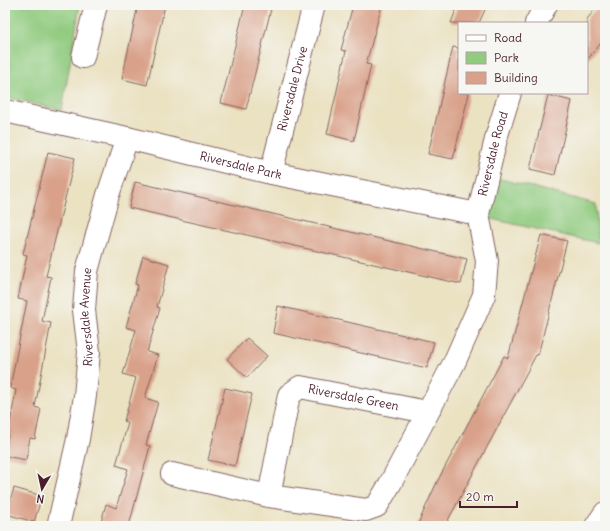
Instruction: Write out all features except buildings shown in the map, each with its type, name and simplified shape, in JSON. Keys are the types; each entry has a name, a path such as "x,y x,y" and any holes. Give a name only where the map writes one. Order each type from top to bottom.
{"street":[{"path":"83,57 96,5"},
{"name":"Riversdale Drive","path":"271,173 314,5"},
{"path":"537,22 546,5"},
{"name":"Riversdale Road","path":"478,214 497,135 510,94"},
{"name":"Riversdale Park","path":"5,111 127,138 271,173 478,214"},
{"name":"Riversdale Avenue","path":"59,522 78,439 85,396 89,352 84,310 87,271 108,195 127,138"},
{"path":"172,474 269,496 366,510 377,506 454,363 484,295 487,261 478,214"},
{"name":"Riversdale Green","path":"269,496 289,395 300,387 427,412"},
{"path":"596,526 605,513"}],"green space":[{"path":"5,5 80,5 62,110 5,97"},
{"path":"497,178 596,204 598,243 487,218"}]}
